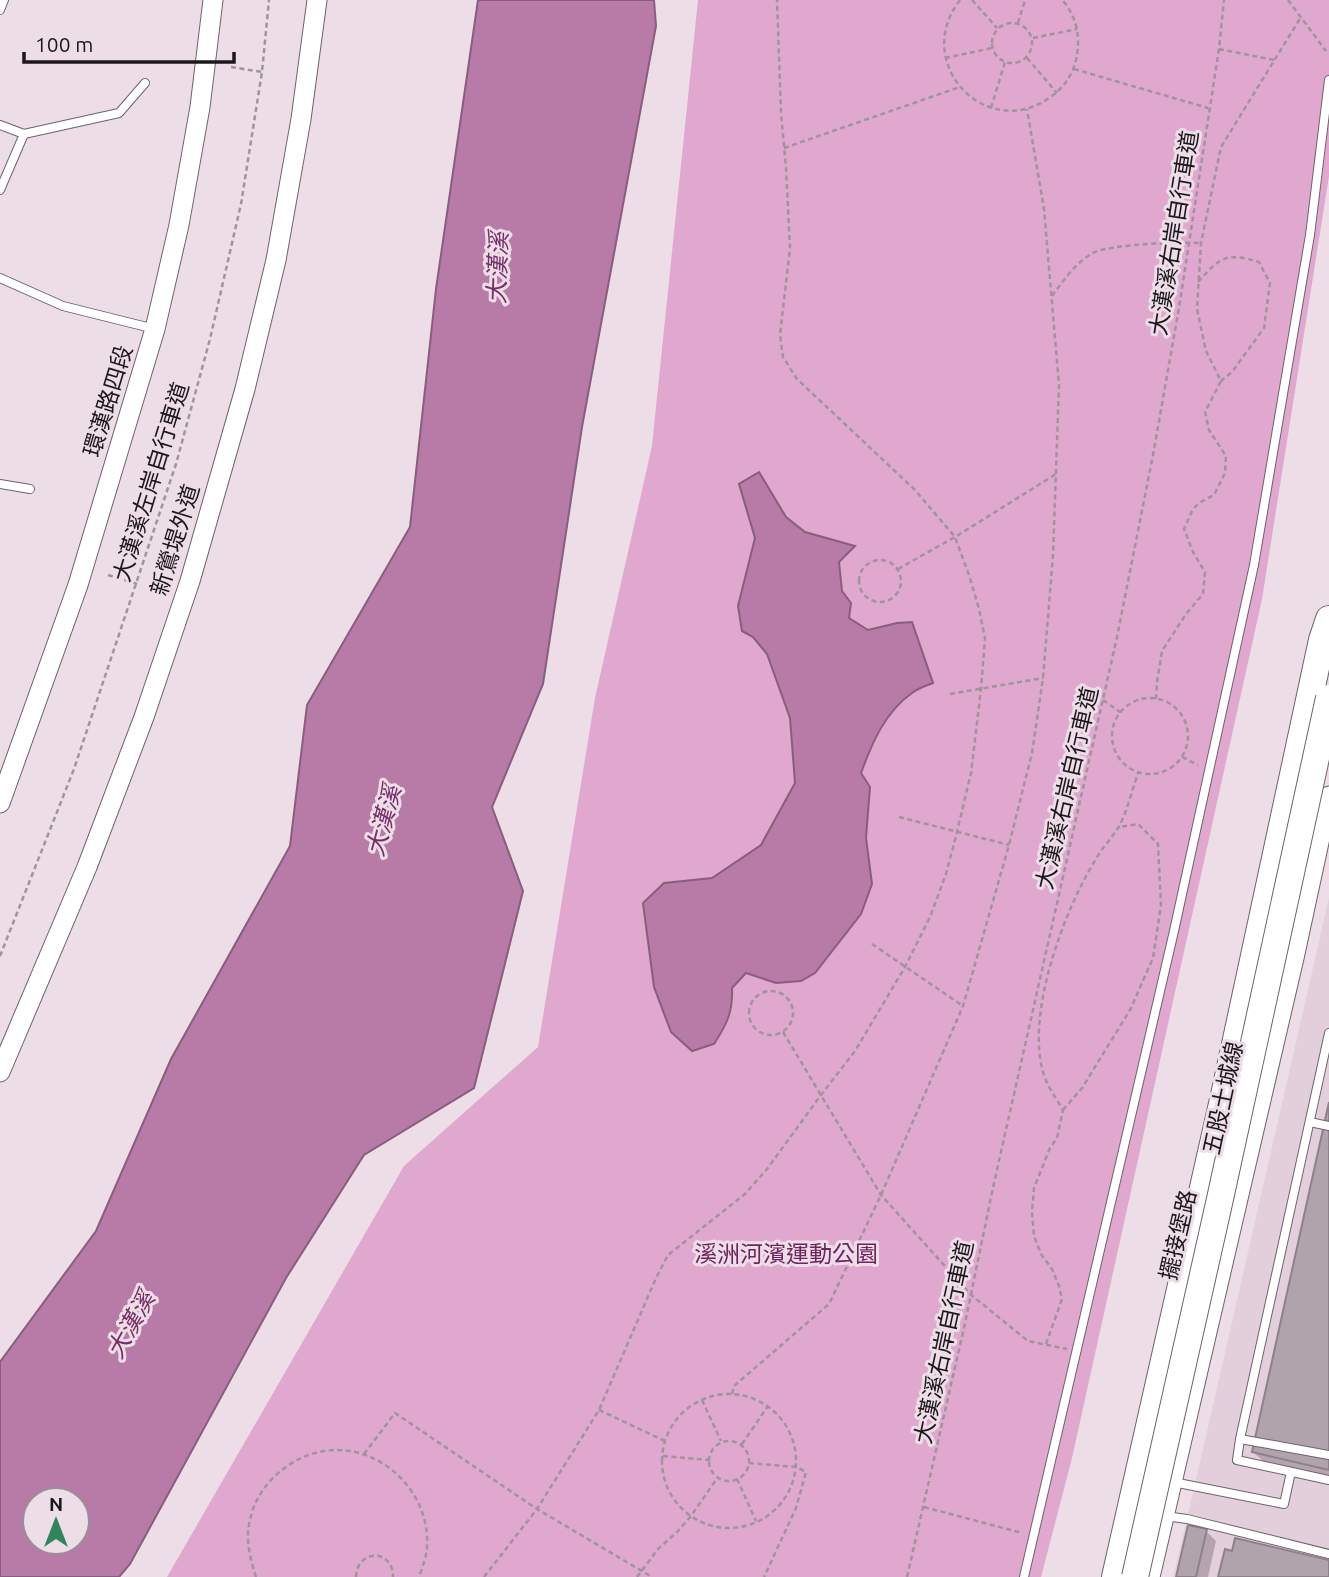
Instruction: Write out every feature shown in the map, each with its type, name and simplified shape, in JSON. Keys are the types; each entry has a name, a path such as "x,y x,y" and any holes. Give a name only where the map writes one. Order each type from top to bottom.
{"highway":[{"name":"五股土城線","path":"1115,1577 1229,1073 1322,640 1329,619"},
{"name":"五股土城線","path":"1135,1577 1329,698"}],"street":[{"name":"環漢路四段","path":"0,803 78,585 155,329 179,225 193,147 213,0"},
{"name":"新鶯堤外道","path":"0,1072 87,867 144,717 193,568 245,389 276,260 301,119 317,0"},
{"name":"擺接堡路","path":"1126,1577 1329,658"},
{"path":"1150,1577 1329,796"},
{"path":"1192,1285 1217,1290"}],"lane":[{"path":"0,10 4,0"},
{"path":"1024,1577 1171,944 1254,565 1310,235 1329,80"},
{"path":"0,125 24,134 119,113 145,83"},
{"path":"0,190 24,134"},
{"path":"0,278 62,306 155,329"},
{"path":"0,484 30,489"},
{"path":"1329,1033 1237,1460 1329,1480"},
{"path":"1310,1122 1329,1126"},
{"path":"1240,1439 1329,1455"},
{"path":"1173,1482 1284,1504 1291,1472"},
{"path":"1165,1516 1329,1554"}],"path":[{"name":"大漢溪左岸自行車道","path":"0,956 74,769 176,464 210,339 241,204 262,72 269,0"},
{"path":"484,1577 537,1509 599,1410 668,1255 745,1194 767,1170 855,1051 905,967 930,917 946,874 971,774 985,638 979,609 955,537 915,490 797,379 783,357 780,335 790,248 777,0"},
{"path":"960,0 951,12 943,34 945,58 950,74 974,100 991,108 1009,110 1027,109 1043,103 1057,93 1074,69 1079,49 1077,29 1069,7 1062,0"},
{"path":"972,0 997,28"},
{"path":"1018,23 1026,0"},
{"name":"大漢溪右岸自行車道","path":"907,1577 1103,700 1153,455 1189,242 1224,0"},
{"path":"1288,0 1326,51"},
{"path":"1221,381 1206,351 1197,309 1201,243 1221,147 1301,17"},
{"path":"1010,22 1024,26 1032,38 1032,46 1026,58 1013,63 999,59 991,41 997,28 1010,22"},
{"path":"1032,38 1077,29"},
{"path":"945,58 992,48"},
{"path":"1219,49 1274,60"},
{"path":"1026,58 1057,93"},
{"path":"991,108 1006,62"},
{"path":"232,67 262,72"},
{"path":"1074,69 1209,109"},
{"path":"784,148 960,87"},
{"path":"732,1394 734,1386 829,1304 881,1195 963,1006 1032,753 1043,678 1053,555 1059,385 1044,209 1027,109"},
{"path":"1052,296 1077,264 1095,252 1125,247 1201,243"},
{"path":"1156,699 1162,651 1186,614 1203,594 1205,572 1184,529 1193,509 1214,495 1225,473 1226,456 1209,430 1205,412 1221,381 1232,372 1264,328 1270,283 1259,262 1238,256 1217,261 1198,282"},
{"path":"898,569 1056,474"},
{"path":"880,559 894,564 898,569 902,583 890,600 877,602 864,595 860,589 859,575 867,564 880,559"},
{"path":"108,575 137,584"},
{"path":"950,694 1043,678"},
{"path":"1143,699 1156,699 1178,710 1188,733 1187,746 1182,757 1174,766 1150,775 1127,767 1112,747 1111,735 1120,712 1130,703 1143,699"},
{"path":"1103,700 1120,712"},
{"path":"1182,757 1200,766"},
{"path":"1063,1110 1043,1073 1038,1036 1042,1002 1060,932 1095,859 1119,827 1138,773"},
{"path":"899,817 1009,845"},
{"path":"1046,1344 1062,1299 1055,1278 1034,1236 1034,1188 1050,1148 1057,1138 1063,1110 1082,1088 1130,1010 1153,958 1161,905 1158,844 1138,824 1119,827"},
{"path":"872,944 963,1006"},
{"path":"1043,969 1050,971"},
{"path":"763,993 784,996 792,1007 792,1021 783,1032 769,1035 756,1029 752,1023 752,1003 763,993"},
{"path":"783,1032 881,1195 970,1294 1028,1341 1068,1349"},
{"path":"732,1394 751,1398 768,1406 781,1418 790,1433 796,1467 792,1484 784,1500 772,1513 757,1522 723,1528 706,1524 691,1516 668,1490 663,1473 665,1441 673,1424 685,1410 702,1400 716,1395 732,1394"},
{"path":"702,1400 721,1442"},
{"path":"742,1445 768,1406"},
{"path":"599,1410 665,1441"},
{"path":"364,1454 395,1413 537,1509 652,1577"},
{"path":"735,1441 742,1445 749,1456 750,1463 743,1475 737,1479 724,1480 710,1467 710,1452 721,1442 735,1441"},
{"path":"256,1577 248,1549 250,1519 261,1492 280,1470 306,1456 334,1450 364,1454 391,1468 412,1489 424,1517 427,1547 419,1577"},
{"path":"662,1456 709,1460"},
{"path":"750,1463 796,1467 806,1472 796,1508 764,1577"},
{"path":"637,1577 658,1549 691,1516 718,1477"},
{"path":"737,1479 757,1522"},
{"path":"924,1507 1025,1533"},
{"path":"356,1577 359,1563 369,1556 387,1560 394,1577"}],"shaded area":[{"path":"1329,898 1329,1577 1173,1577 1187,1519"}],"green space":[{"name":"溪洲河濱運動公園","path":"698,0 1329,0 1329,176 1262,599 1072,1458 1041,1577 167,1577 404,1166 538,1047 595,698 652,446"}],"water":[{"name":"大漢溪","path":"478,0 654,0 656,26 582,427 543,684 492,807 523,891 474,1088 364,1155 286,1278 130,1564 119,1577 0,1577 0,1362 96,1231 171,1059 290,846 307,705 410,527 436,289"},
{"path":"759,472 786,517 805,532 855,546 839,562 842,591 851,603 849,618 868,630 912,622 933,683 914,691 894,709 875,740 861,773 870,787 866,838 872,884 861,914 815,973 801,981 776,983 746,973 732,988 728,1018 714,1044 692,1051 671,1032 654,987 643,903 664,883 712,878 761,845 795,783 790,718 767,654 753,637 742,631 738,606 755,538 739,484"}],"building":[{"path":"1329,1102 1329,1470 1252,1452"},
{"path":"1188,1525 1207,1529 1196,1577 1176,1577"},
{"path":"1235,1538 1329,1560 1329,1577 1218,1577 1225,1549 1232,1551"}]}
